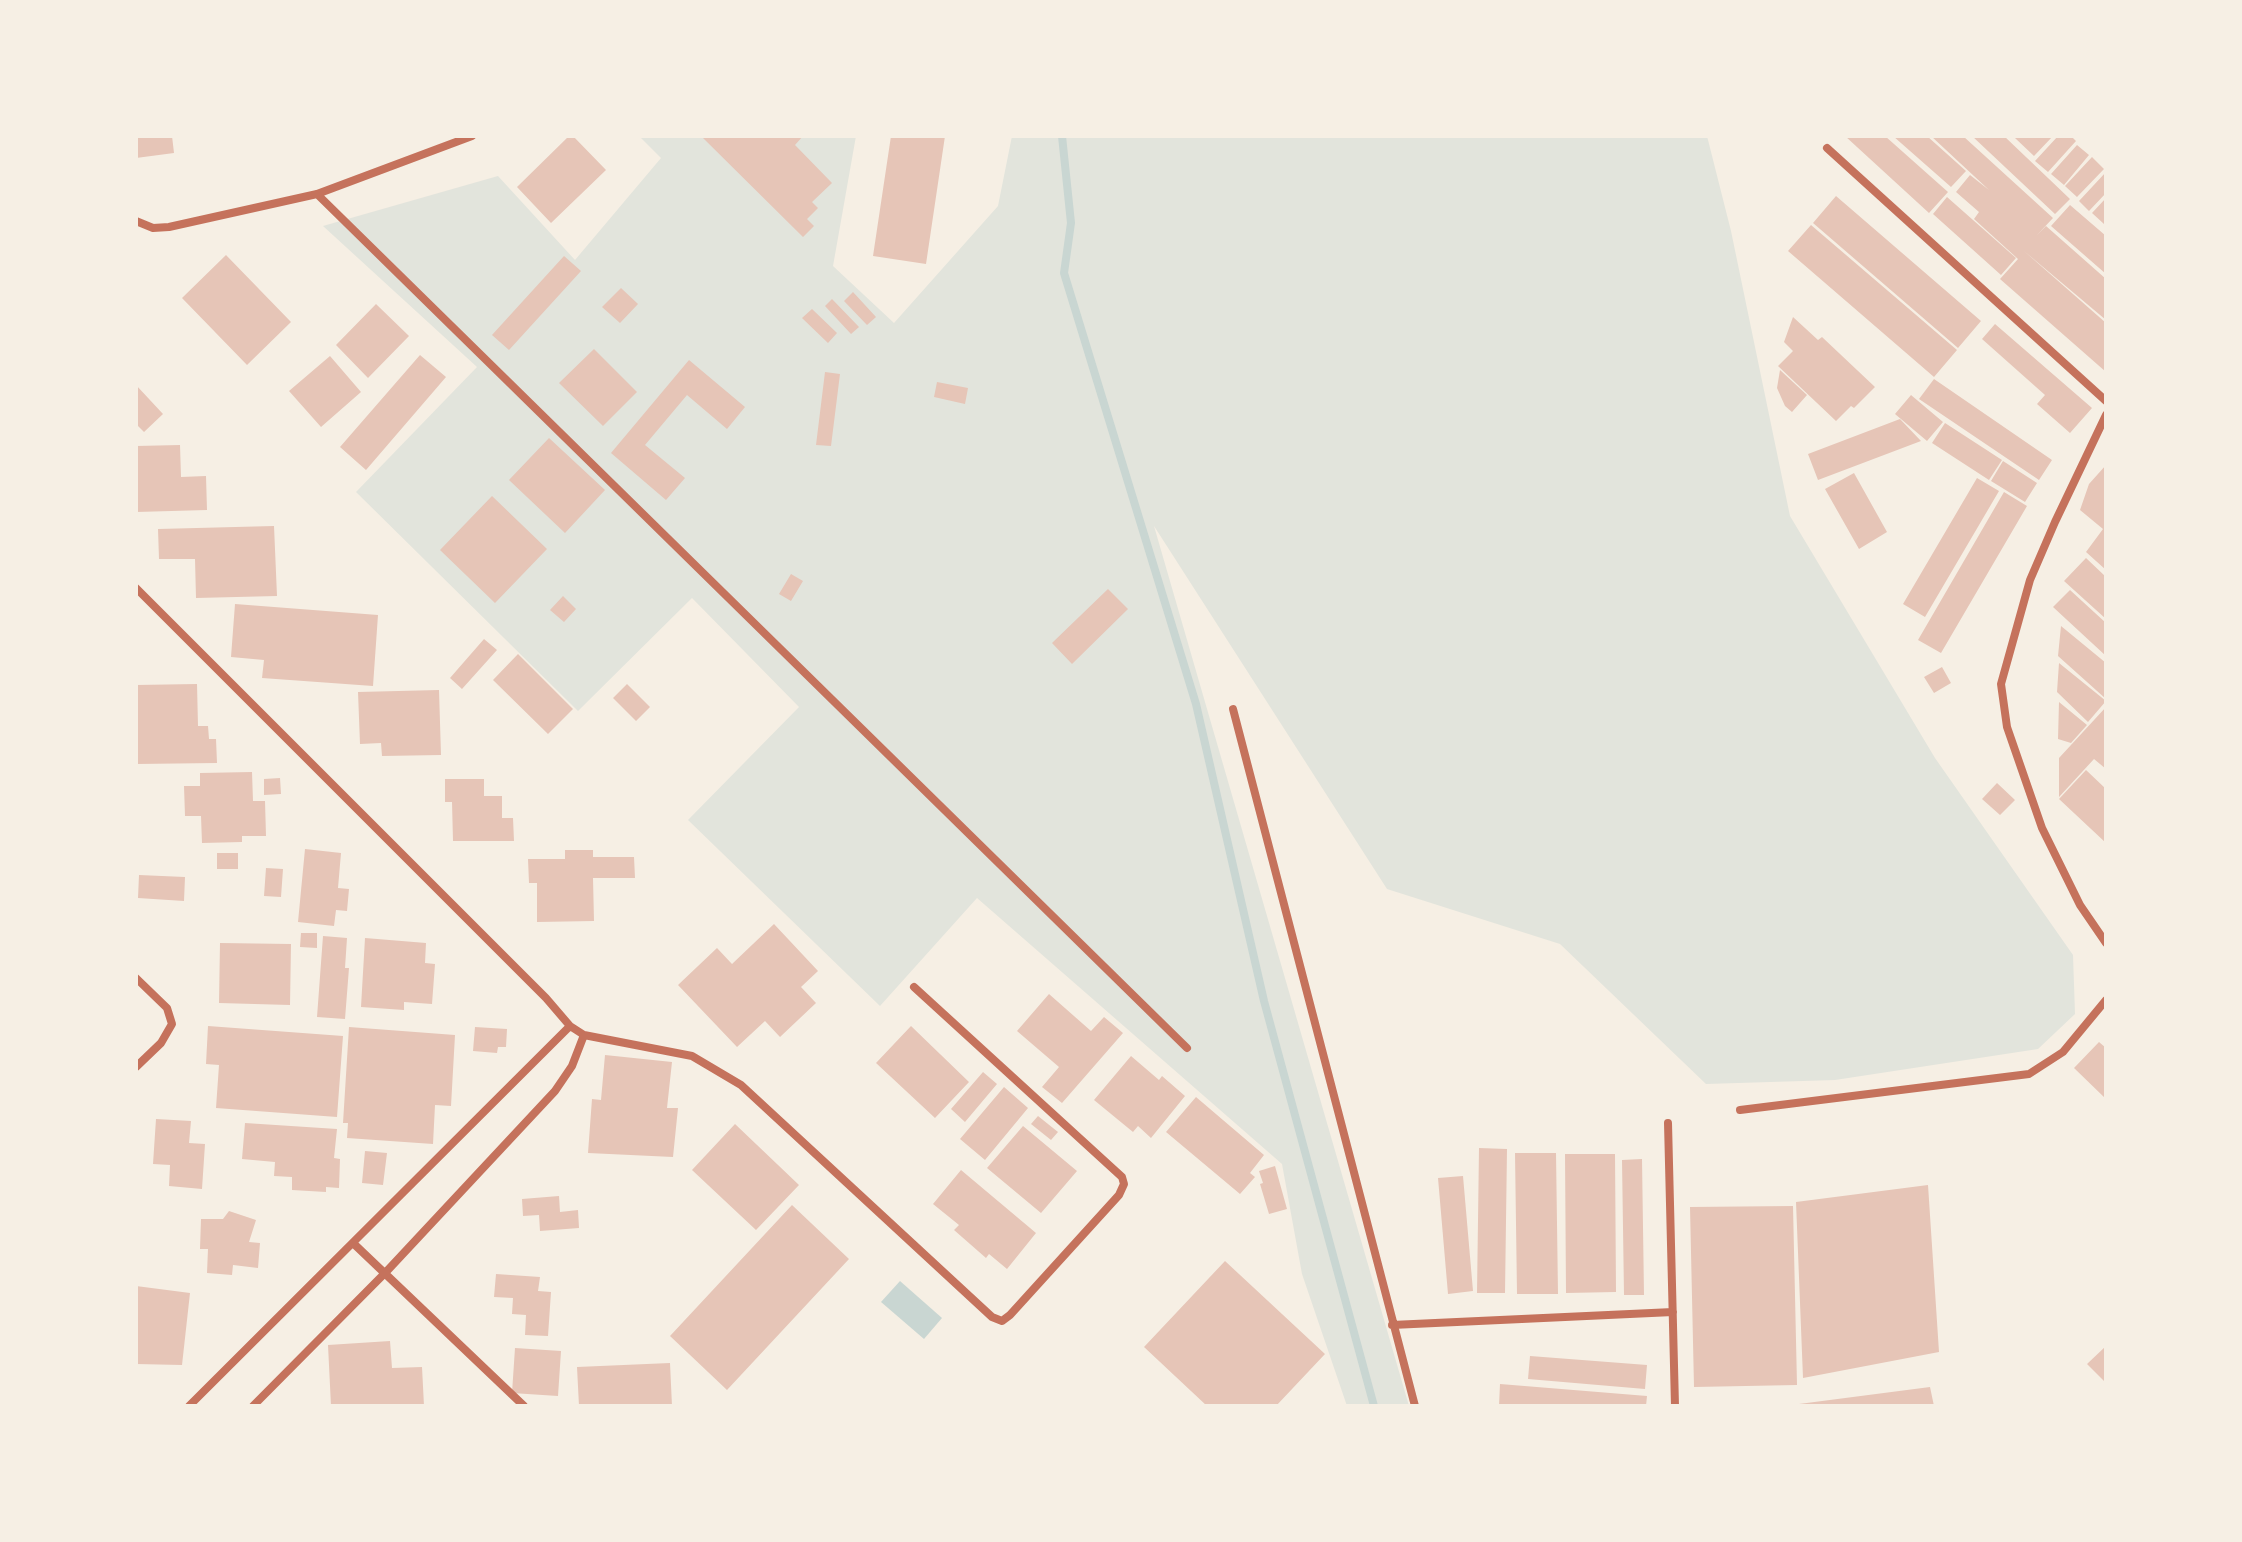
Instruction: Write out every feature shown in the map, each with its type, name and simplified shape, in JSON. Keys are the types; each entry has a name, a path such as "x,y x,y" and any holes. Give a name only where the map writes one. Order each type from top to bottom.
{"street":[{"path":"136,221 153,228 169,227 317,194 472,136"},
{"path":"1827,148 2106,401"},
{"path":"317,194 1187,1048"},
{"path":"2106,415 2030,580 2001,684 2007,727 2042,828 2080,905 2106,943"},
{"path":"136,588 546,998 570,1026 584,1035 692,1056 741,1085 992,1317 1002,1321 1119,1195 1124,1184 1122,1177 914,987"},
{"path":"1233,709 1415,1406"},
{"path":"136,978 167,1008 172,1024 161,1043 136,1067"},
{"path":"1740,1110 2029,1074 2063,1052 2106,1000"},
{"path":"189,1406 570,1026"},
{"path":"253,1406 386,1272 555,1091 572,1066 584,1035"},
{"path":"1668,1123 1675,1406"},
{"path":"353,1243 524,1406"},
{"path":"1392,1325 1673,1312"}],"shaded area":[{"path":"639,136 856,136 833,266 894,323 998,206 1012,136 1707,136 1731,231 1790,516 1935,758 2073,955 2075,1014 2038,1049 1835,1080 1706,1084 1560,944 1387,889 1154,526 1409,1406 1347,1406 1302,1274 1282,1164 977,898 880,1006 688,820 799,707 692,598 578,711 356,492 477,367 323,226 498,176 575,260 661,158"},
{"path":"900,1281 942,1318 924,1339 881,1302"}],"building":[{"path":"136,136 172,136 174,153 136,158"},
{"path":"569,136 573,136 606,170 551,223 517,187"},
{"path":"701,136 803,136 795,145 832,183 812,202 818,208 807,219 814,226 803,237"},
{"path":"891,136 945,136 926,264 873,256"},
{"path":"1845,136 1885,136 1948,192 1929,213"},
{"path":"1893,136 1927,136 1966,171 1951,187"},
{"path":"1931,136 1963,136 2053,218 2037,235 2046,226 2106,279 2106,320 2024,251 2106,323 2106,372 2000,279 2018,259 1974,219 1979,212 1956,192 1970,175 1989,190"},
{"path":"1972,136 2004,136 2070,199 2055,214"},
{"path":"2053,136 2034,156 2015,138"},
{"path":"2058,136 2071,136 2076,141 2048,172 2035,161"},
{"path":"2077,145 2089,155 2064,185 2051,174"},
{"path":"2092,157 2104,169 2077,197 2065,186"},
{"path":"2106,172 2106,193 2089,211 2079,201"},
{"path":"1836,196 1981,321 1958,348 1813,223"},
{"path":"1947,197 2016,258 2001,275 1933,214"},
{"path":"2106,198 2106,222 2104,224 2092,213"},
{"path":"2070,205 2106,236 2106,274 2051,226"},
{"path":"1811,225 1957,350 1934,377 1788,251"},
{"path":"226,255 291,322 247,365 182,298"},
{"path":"564,256 581,271 509,350 492,335"},
{"path":"621,288 638,304 620,323 602,307"},
{"path":"853,292 876,317 867,325 844,301"},
{"path":"832,299 859,327 851,334 825,306"},
{"path":"376,304 409,336 368,378 336,345"},
{"path":"812,309 837,333 828,343 802,318"},
{"path":"1793,317 1818,340 1822,337 1875,387 1836,421 1778,366 1793,351 1784,342"},
{"path":"1995,324 2092,408 2070,433 2037,404 2045,395 1982,339"},
{"path":"594,349 637,392 603,426 559,383"},
{"path":"420,355 446,377 366,470 340,447"},
{"path":"330,356 361,392 321,427 289,391"},
{"path":"689,360 745,407 727,429 687,395 645,445 685,478 666,500 611,453"},
{"path":"1780,370 1807,395 1792,412 1785,406 1777,388"},
{"path":"825,372 840,374 831,446 816,445"},
{"path":"1934,379 2052,460 2039,480 1919,399"},
{"path":"937,382 968,388 965,404 934,397"},
{"path":"136,385 163,414 144,432 136,424"},
{"path":"1911,395 1943,422 1927,441 1895,414"},
{"path":"1900,419 1921,441 1818,480 1808,454"},
{"path":"1945,423 2002,460 1989,480 1932,443"},
{"path":"549,438 605,490 565,533 509,480"},
{"path":"180,445 181,477 206,476 207,510 136,512 136,446"},
{"path":"2003,461 2037,483 2025,502 1991,481"},
{"path":"2106,465 2106,570 2086,552 2103,529 2080,510 2089,484"},
{"path":"1854,473 1887,532 1859,549 1825,489"},
{"path":"1977,478 1999,491 1925,617 1903,604"},
{"path":"2004,492 2027,506 1941,653 1918,640"},
{"path":"492,496 547,549 495,603 440,550"},
{"path":"274,526 277,596 196,598 195,559 159,559 158,529"},
{"path":"2086,558 2106,577 2106,619 2064,581"},
{"path":"791,574 803,581 791,601 779,594"},
{"path":"1108,589 1128,609 1072,664 1052,643"},
{"path":"2070,590 2106,623 2106,656 2053,607"},
{"path":"563,596 576,609 564,622 550,610"},
{"path":"235,604 378,615 373,686 262,678 264,660 231,657"},
{"path":"2061,626 2106,663 2106,699 2058,656"},
{"path":"484,639 497,650 462,689 450,678"},
{"path":"518,654 573,709 548,734 493,680"},
{"path":"2059,663 2106,701 2088,722 2057,692"},
{"path":"1942,667 1951,683 1934,693 1924,677"},
{"path":"197,684 198,726 208,726 209,739 216,739 217,763 136,764 136,685"},
{"path":"627,684 650,707 636,721 613,698"},
{"path":"439,690 441,755 382,756 381,743 360,744 358,692"},
{"path":"2059,702 2087,725 2071,743 2058,739"},
{"path":"2106,707 2106,769 2094,759 2059,797 2059,758"},
{"path":"2086,770 2106,789 2106,843 2059,799"},
{"path":"252,772 253,801 265,801 266,836 242,836 242,842 202,843 201,816 185,816 184,786 200,786 200,773"},
{"path":"280,778 281,794 264,795 264,779"},
{"path":"445,779 484,779 484,796 502,796 502,818 513,818 514,841 453,841 452,802 445,802"},
{"path":"1997,783 2015,800 2000,815 1982,799"},
{"path":"305,849 341,853 338,888 349,889 347,911 336,910 334,926 298,922"},
{"path":"565,850 593,850 593,857 634,857 635,878 593,878 594,921 537,922 537,883 529,883 528,859 565,859"},
{"path":"217,853 238,853 238,869 217,869"},
{"path":"266,868 283,869 281,897 264,896"},
{"path":"139,875 185,877 184,901 138,898"},
{"path":"774,924 818,971 801,987 816,1003 780,1037 765,1021 737,1047 678,985 717,948 732,964"},
{"path":"301,933 317,933 317,948 300,947"},
{"path":"323,936 347,938 345,968 349,968 345,1019 317,1017"},
{"path":"365,938 426,943 425,963 435,964 432,1004 404,1002 404,1010 361,1007"},
{"path":"220,943 291,944 290,1005 219,1003"},
{"path":"1049,994 1091,1031 1104,1017 1123,1033 1062,1103 1042,1087 1059,1067 1017,1031"},
{"path":"208,1026 343,1036 337,1117 216,1108 219,1065 206,1064"},
{"path":"911,1026 969,1082 935,1118 876,1063"},
{"path":"349,1027 455,1035 451,1106 435,1105 433,1144 347,1138 348,1123 343,1123"},
{"path":"475,1027 507,1029 506,1047 498,1047 497,1053 473,1051"},
{"path":"2099,1042 2106,1048 2106,1099 2074,1068"},
{"path":"605,1055 672,1062 667,1108 678,1108 673,1157 588,1153 592,1099 601,1100"},
{"path":"1131,1056 1159,1080 1162,1076 1185,1096 1151,1138 1138,1126 1133,1132 1094,1100"},
{"path":"983,1072 997,1084 965,1122 951,1109"},
{"path":"1004,1087 1028,1108 985,1160 960,1139"},
{"path":"1196,1097 1264,1155 1250,1173 1255,1177 1240,1194 1166,1132"},
{"path":"1038,1116 1058,1132 1051,1140 1031,1124"},
{"path":"156,1119 191,1121 189,1143 205,1144 202,1189 169,1186 170,1165 153,1164"},
{"path":"245,1123 337,1129 334,1158 340,1159 339,1188 326,1187 326,1192 292,1190 292,1177 274,1176 275,1162 242,1159"},
{"path":"735,1124 799,1185 756,1230 692,1170"},
{"path":"1023,1126 1077,1171 1041,1213 987,1168"},
{"path":"1479,1148 1507,1149 1505,1293 1477,1293"},
{"path":"365,1151 387,1153 383,1185 362,1183"},
{"path":"1515,1153 1556,1153 1558,1294 1517,1294"},
{"path":"1565,1154 1615,1154 1616,1292 1566,1293"},
{"path":"1642,1159 1644,1295 1624,1295 1622,1160"},
{"path":"1275,1166 1287,1209 1269,1214 1259,1171"},
{"path":"961,1170 1036,1233 1007,1269 989,1254 986,1258 954,1230 959,1225 933,1204"},
{"path":"1463,1176 1473,1291 1448,1294 1438,1178"},
{"path":"1928,1185 1939,1352 1803,1378 1796,1202"},
{"path":"559,1196 560,1212 578,1210 579,1228 540,1231 539,1215 523,1216 522,1199"},
{"path":"792,1205 849,1259 727,1390 670,1336"},
{"path":"1793,1206 1797,1385 1694,1387 1690,1207"},
{"path":"229,1211 256,1220 249,1242 260,1243 258,1268 233,1265 232,1275 207,1273 208,1249 200,1249 201,1219 223,1219"},
{"path":"1225,1261 1325,1354 1276,1406 1207,1406 1144,1347"},
{"path":"496,1274 540,1277 538,1291 551,1292 548,1336 525,1335 526,1315 512,1314 513,1298 494,1297"},
{"path":"136,1286 190,1293 182,1365 136,1364"},
{"path":"390,1341 392,1368 422,1367 424,1406 331,1406 328,1345"},
{"path":"2106,1346 2106,1383 2087,1364"},
{"path":"515,1348 561,1351 558,1396 512,1393"},
{"path":"1530,1356 1647,1365 1645,1389 1528,1379"},
{"path":"670,1363 672,1406 579,1406 577,1367"},
{"path":"1500,1384 1647,1396 1646,1406 1499,1406"},
{"path":"1930,1387 1934,1406 1799,1404"}],"waterway":[{"path":"1062,136 1071,223 1064,273 1196,704 1264,1001 1374,1406"}]}
